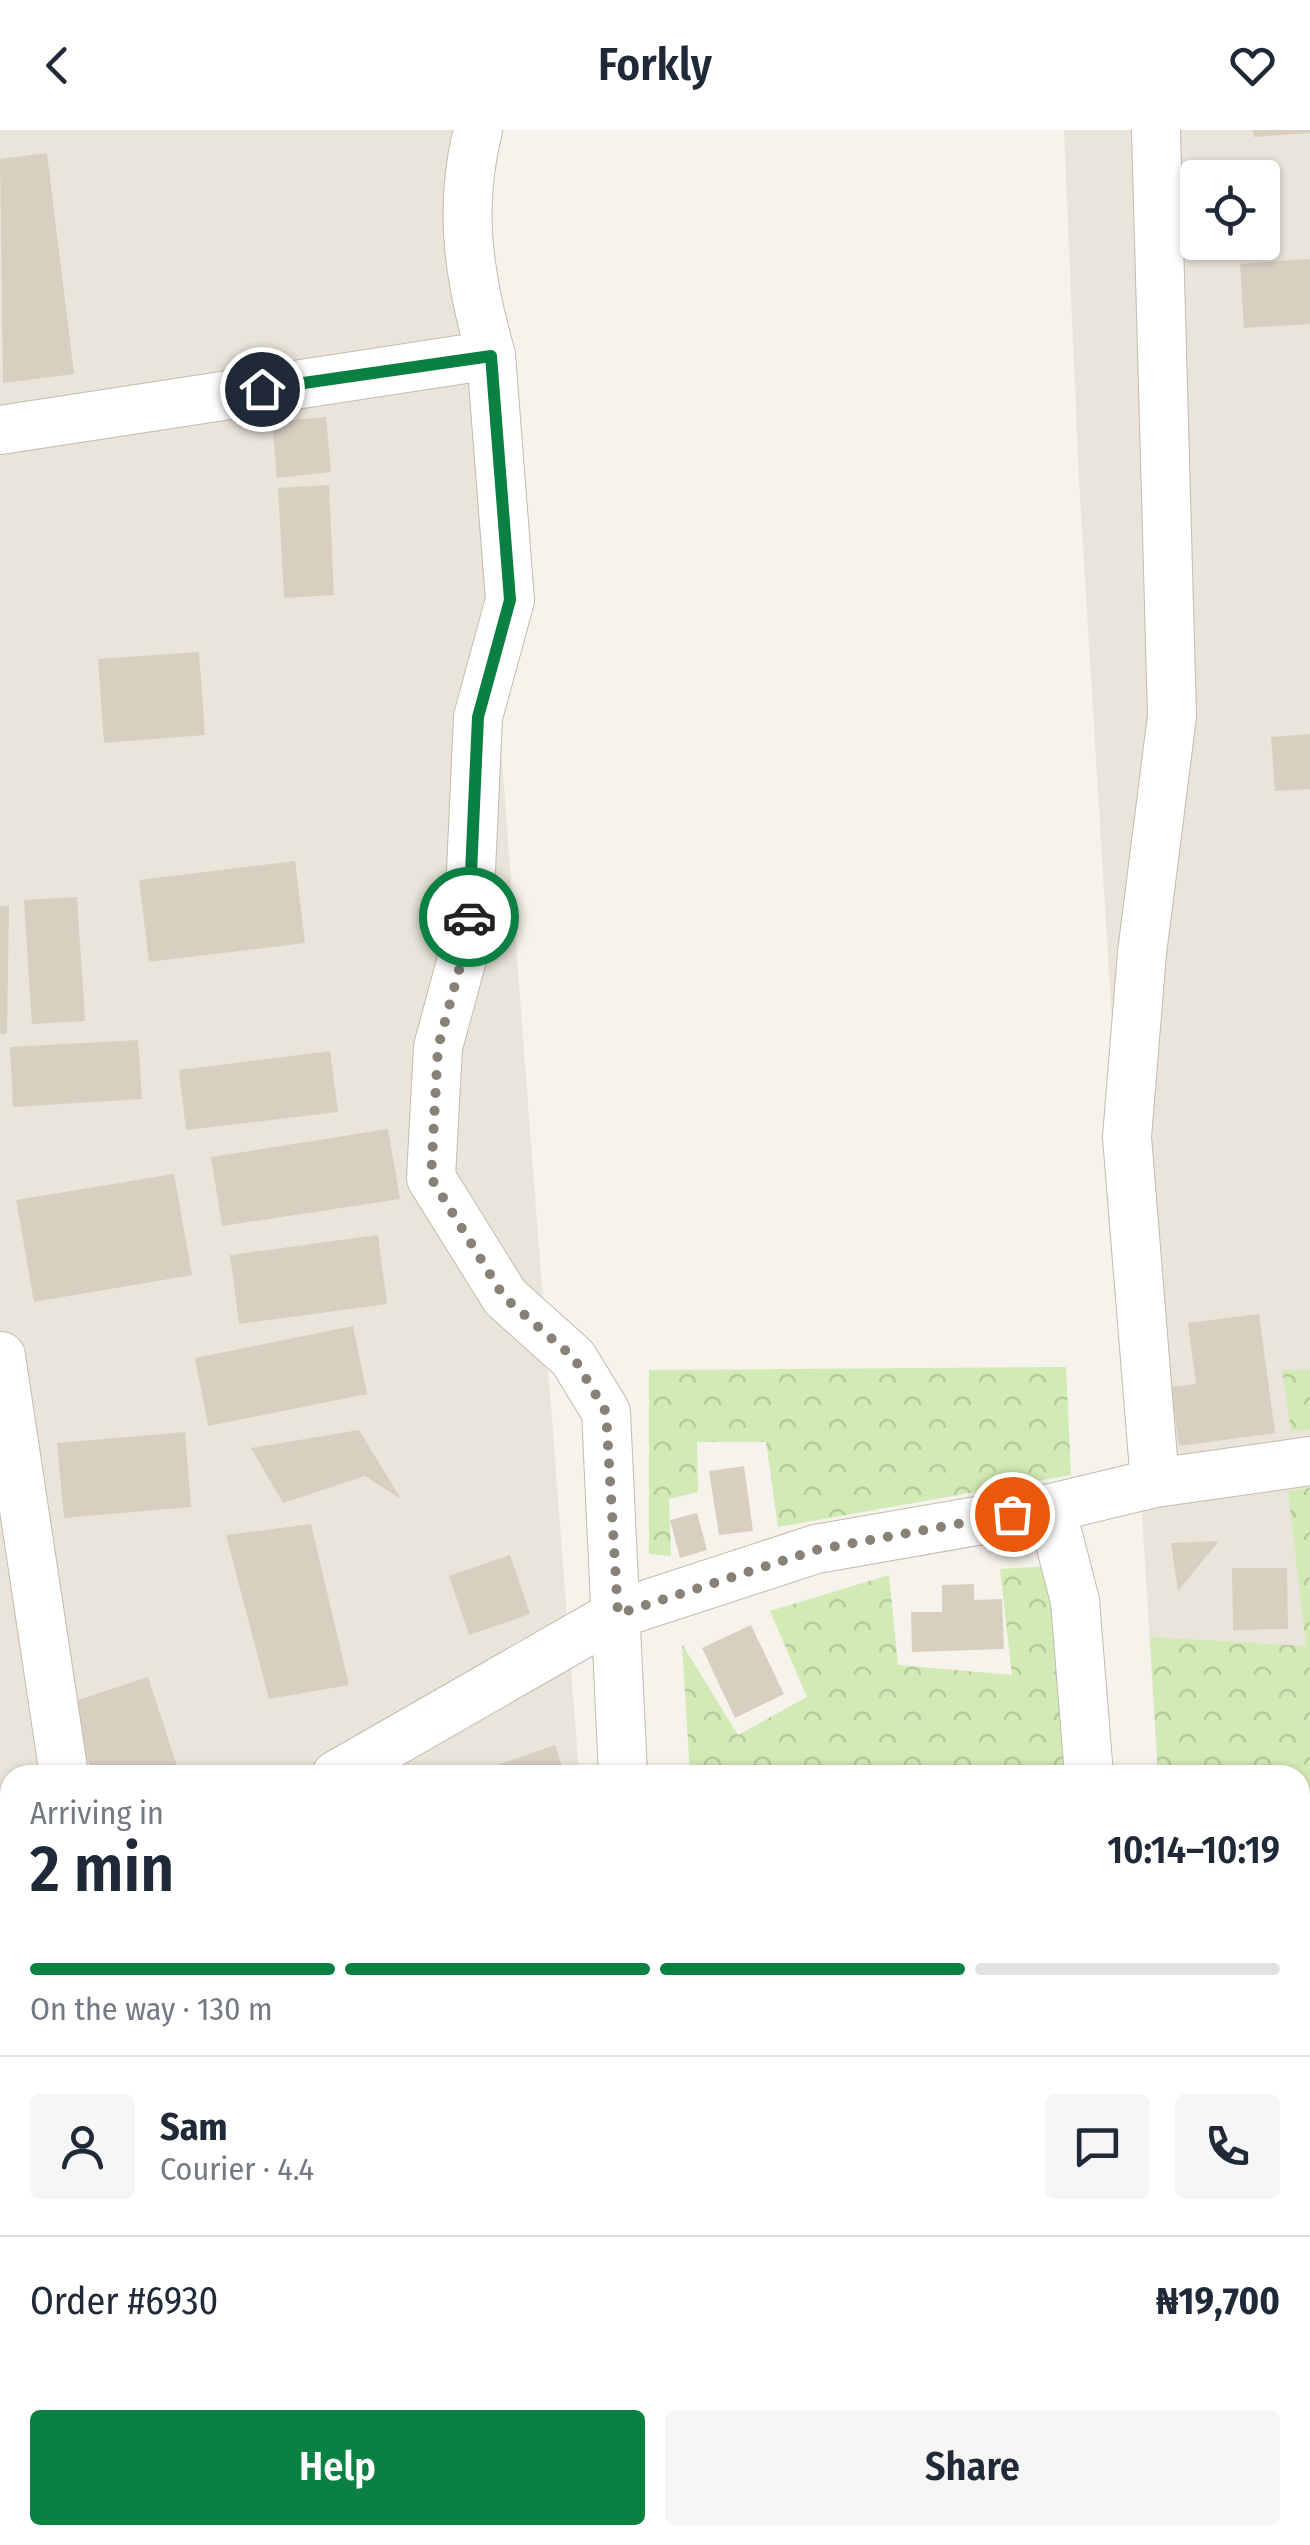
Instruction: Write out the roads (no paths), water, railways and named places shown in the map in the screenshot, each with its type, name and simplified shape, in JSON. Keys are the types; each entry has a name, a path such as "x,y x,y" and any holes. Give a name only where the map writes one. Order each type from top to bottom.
{"street":[{"path":"478,130 466,180 472,289 491,356 510,600 478,717 468,937 438,1047 431,1178 504,1297 574,1358 606,1412 623,1765"},
{"path":"1155,1483 1127,1137 1142,954 1172,716 1156,130"},
{"path":"0,430 491,356"},
{"path":"1,1356 62,1765"},
{"path":"354,1765 618,1614 816,1550 1051,1508 1155,1483 1310,1461"},
{"path":"1051,1508 1076,1602 1088,1765"}]}
